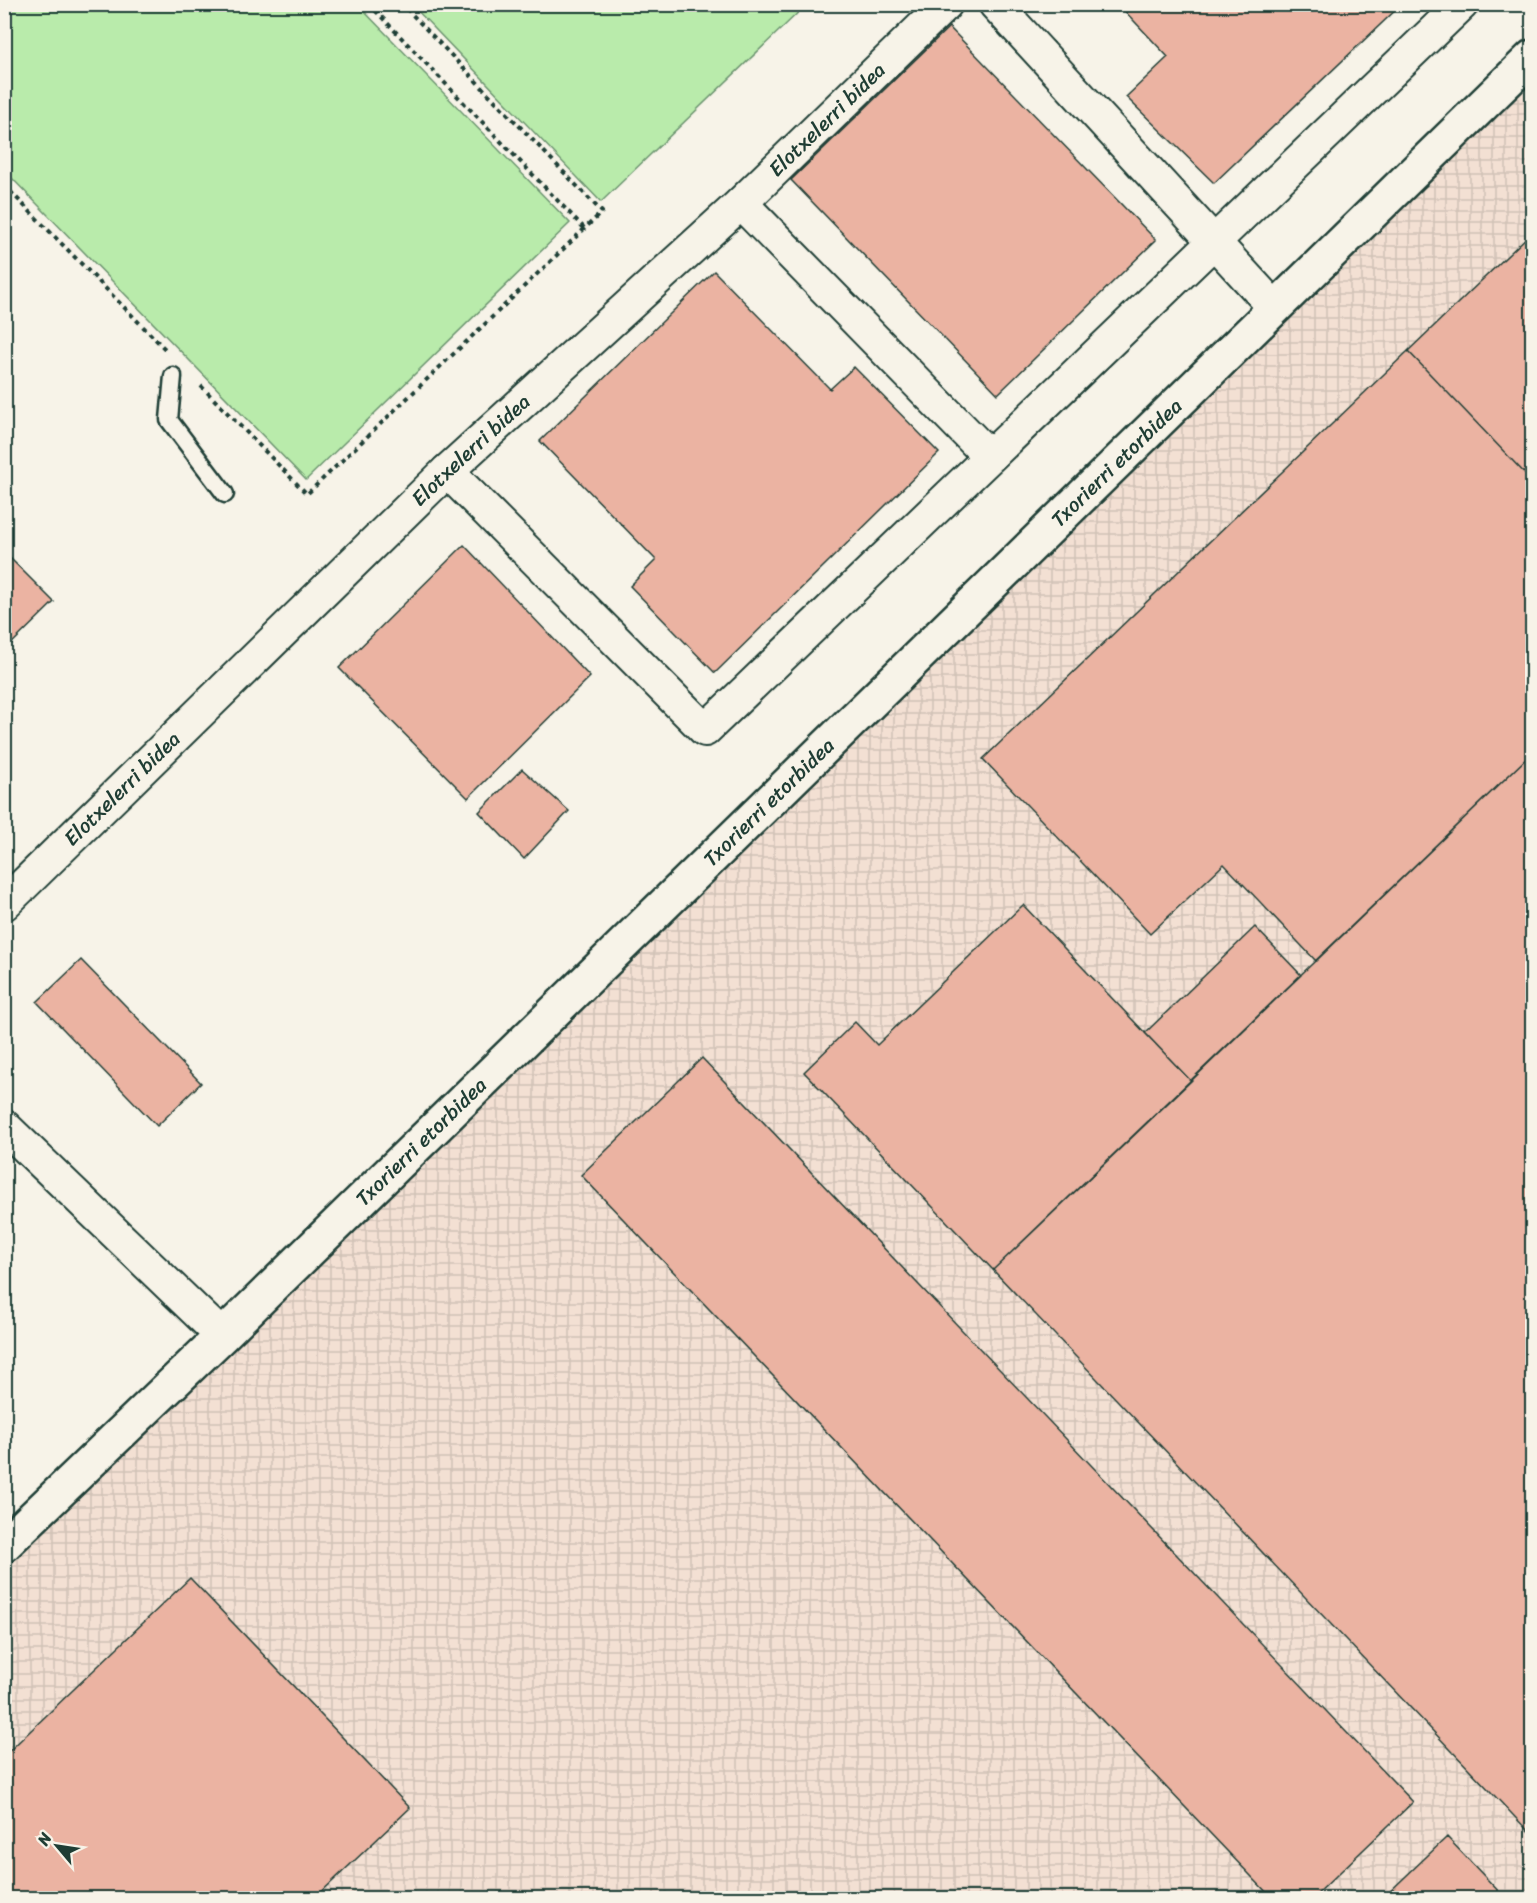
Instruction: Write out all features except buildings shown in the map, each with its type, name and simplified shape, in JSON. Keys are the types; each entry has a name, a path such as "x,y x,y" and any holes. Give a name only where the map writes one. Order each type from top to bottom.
{"street":[{"name":"Elotxelerri bidea","path":"4,904 447,471 741,203 946,4"},
{"path":"995,4 1274,307"},
{"path":"447,471 705,730 1462,4"},
{"name":"Txorierri etorbidea","path":"4,1545 222,1336 1274,307 1533,57"},
{"path":"741,203 989,456"},
{"path":"4,1126 222,1336"}],"lane":[{"path":"174,368 170,420 225,494"}],"path":[{"path":"369,4 585,229"},
{"path":"200,385 307,494 602,212 402,4"},
{"path":"4,185 174,368"}],"shaded area":[{"path":"1532,80 1532,1898 5,1898 5,1568"}],"green space":[{"path":"5,4 358,5 570,223 306,480 5,171"},
{"path":"412,5 806,5 601,202"}]}
